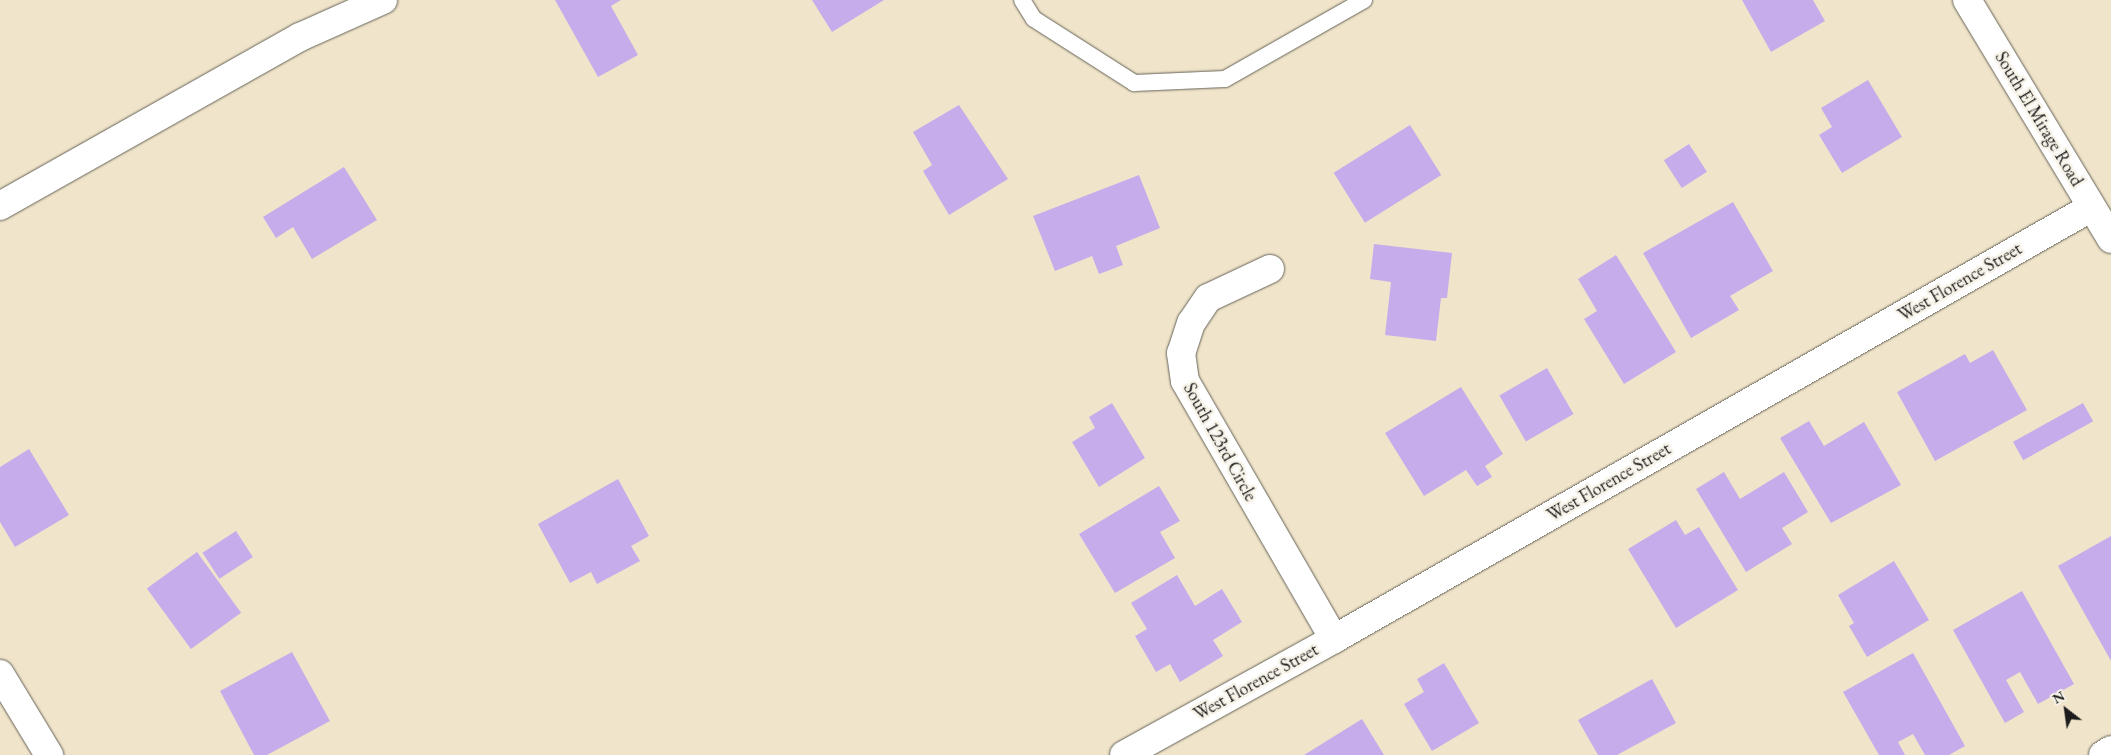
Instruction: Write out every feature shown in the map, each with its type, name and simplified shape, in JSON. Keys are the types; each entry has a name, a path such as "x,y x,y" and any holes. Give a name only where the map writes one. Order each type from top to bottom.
{"street":[{"path":"0,206 300,38 383,0"},
{"name":"South El Mirage Road","path":"1966,0 2111,239"},
{"name":"West Florence Street","path":"1124,755 1334,639 2092,207"},
{"name":"South 123rd Circle","path":"1270,269 1208,298 1191,323 1181,353 1186,382 1334,639"},
{"path":"0,674 49,755"},
{"path":"2103,755 2111,750"}],"lane":[{"path":"1022,0 1034,19 1134,83 1225,79 1364,0"}],"building":[{"path":"555,0 621,0 611,6 638,55 598,77"},
{"path":"812,0 884,0 832,32"},
{"path":"1742,0 1813,0 1825,21 1771,52"},
{"path":"1868,80 1902,137 1842,173 1819,135 1832,127 1821,108"},
{"path":"959,105 1008,179 949,215 923,171 932,165 913,132"},
{"path":"1410,125 1441,175 1365,223 1334,173"},
{"path":"1689,144 1707,172 1682,188 1664,160"},
{"path":"344,167 377,220 312,259 293,227 276,238 263,217"},
{"path":"1139,175 1160,228 1116,246 1123,265 1099,274 1092,256 1055,271 1033,216"},
{"path":"1733,202 1773,271 1730,296 1739,310 1691,338 1643,253"},
{"path":"1374,244 1452,253 1447,298 1441,298 1436,341 1385,335 1391,282 1370,279"},
{"path":"1616,255 1676,352 1624,384 1584,319 1597,311 1578,279"},
{"path":"1993,350 2027,410 1935,461 1897,392 1965,354 1970,363"},
{"path":"1547,368 1574,414 1526,441 1499,396"},
{"path":"1461,387 1503,454 1485,466 1492,477 1477,486 1466,470 1424,496 1385,433"},
{"path":"1112,403 1145,458 1099,487 1072,442 1095,428 1089,417"},
{"path":"2083,403 2093,421 2023,460 2013,442"},
{"path":"1809,421 1824,446 1864,422 1901,485 1831,523 1780,438"},
{"path":"29,449 69,515 15,547 0,522 0,467"},
{"path":"1724,472 1740,499 1784,472 1808,512 1782,528 1792,544 1746,572 1696,489"},
{"path":"618,479 649,536 631,546 640,561 597,584 591,572 570,583 538,524"},
{"path":"1159,486 1180,521 1160,532 1175,558 1115,593 1079,534"},
{"path":"1676,520 1685,535 1699,527 1738,590 1676,628 1628,549"},
{"path":"236,531 253,557 219,579 202,553"},
{"path":"2111,536 2111,661 2058,566"},
{"path":"197,552 241,613 191,649 147,588"},
{"path":"1894,561 1929,620 1867,657 1849,626 1854,623 1838,595"},
{"path":"1177,575 1195,606 1222,589 1242,622 1213,640 1223,656 1180,682 1170,664 1156,672 1135,636 1147,629 1131,603"},
{"path":"2022,591 2074,684 2038,704 2020,672 2006,680 2024,712 2005,723 1953,630"},
{"path":"292,652 330,721 267,755 254,755 220,691"},
{"path":"1913,653 1965,746 1949,755 1925,755 1913,734 1898,742 1905,755 1879,755 1843,692"},
{"path":"1444,663 1479,723 1432,751 1404,704 1424,692 1417,679"},
{"path":"1652,679 1676,723 1617,755 1598,755 1578,720"},
{"path":"1362,719 1384,755 1304,755"}]}
